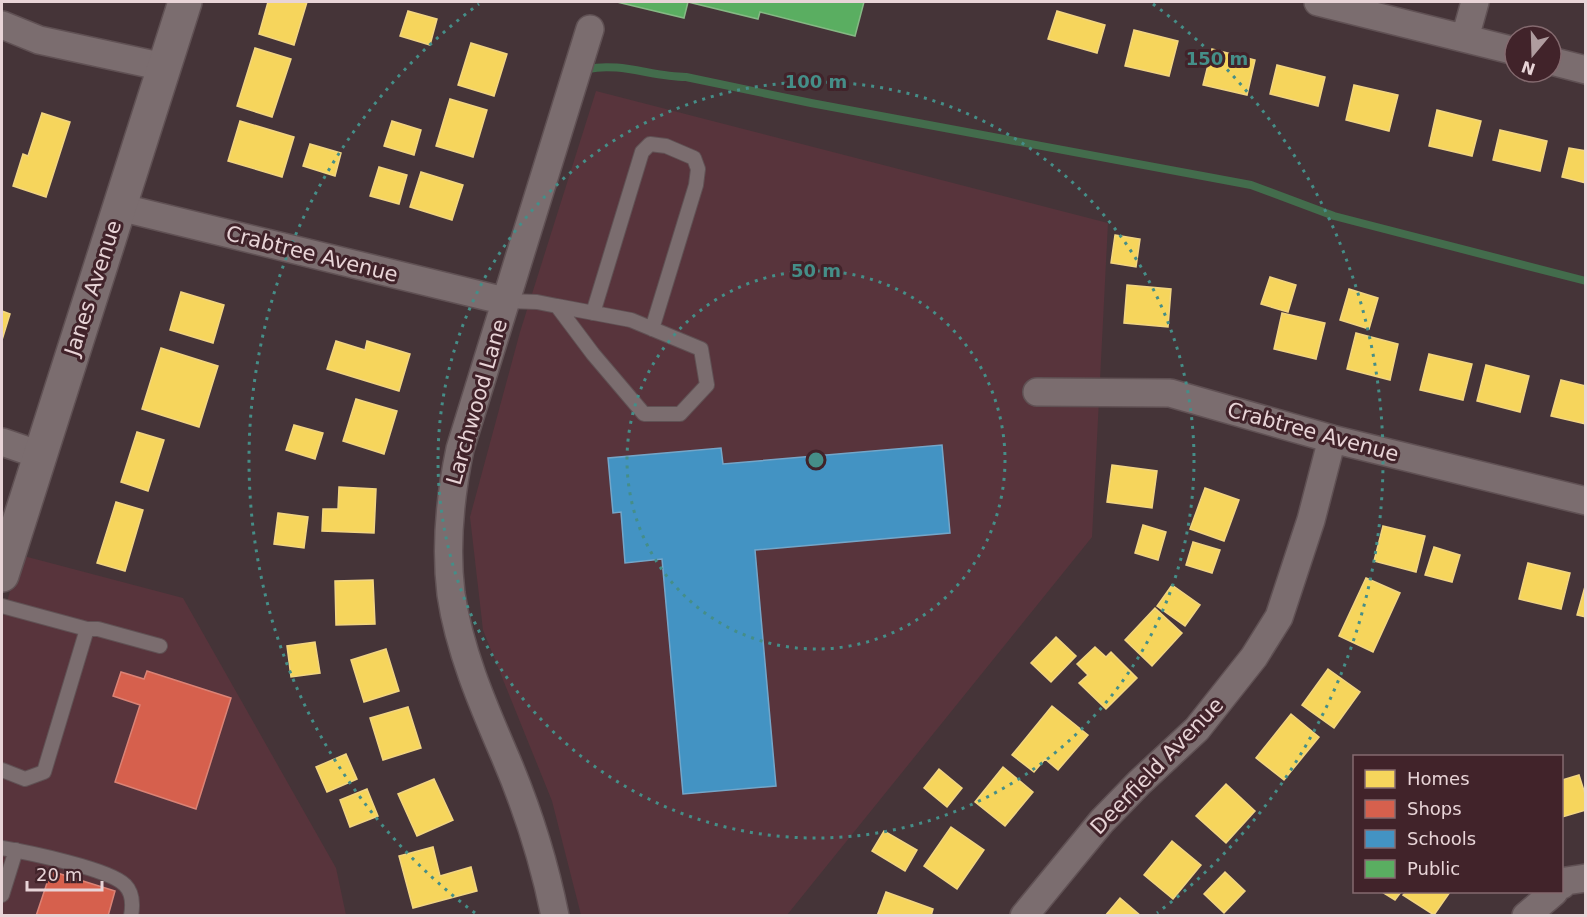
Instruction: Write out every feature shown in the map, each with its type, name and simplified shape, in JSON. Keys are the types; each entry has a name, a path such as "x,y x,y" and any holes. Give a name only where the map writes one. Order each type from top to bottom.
{"street":[{"name":"Janes Avenue","path":"2,575 185,2"},
{"path":"1318,2 1503,48"},
{"path":"1465,38 1475,2"},
{"path":"2,25 39,40 164,67"},
{"name":"Larchwood Lane","path":"555,915 530,824 465,653 451,594 448,550 449,513 460,449 590,29"},
{"path":"1563,64 1586,70"},
{"name":"Crabtree Avenue","path":"119,207 505,301"},
{"name":"Crabtree Avenue","path":"1037,392 1170,393 1332,439 1586,501"},
{"name":"Deerfield Avenue","path":"1024,915 1102,821 1197,729 1254,657 1279,616 1311,520 1332,439"},
{"path":"2,442 40,455"},
{"path":"1563,884 1566,881 1586,878"},
{"path":"1526,915 1552,893"}],"lane":[{"path":"593,313 642,152 650,144 666,146 694,158 698,169 696,185 652,329"},
{"path":"505,301 537,302 631,320 701,349 707,385 680,414 644,414 593,354 557,306"},
{"path":"2,606 87,629 98,628 160,646"},
{"path":"2,770 25,779 44,772 87,629"},
{"path":"2,848 64,861 117,878 127,886 132,898 131,915"},
{"path":"2,896 16,850"}],"shaded area":[{"path":"596,91 1108,223 1092,537 787,915 581,915 552,801 483,630 470,517 520,332"},
{"path":"20,555 183,598 336,868 346,915 2,916 2,620"}],"building: Homes":[{"path":"268,2 307,2 294,45 259,34"},
{"path":"408,11 437,19 430,45 400,36"},
{"path":"1057,11 1105,25 1097,53 1048,39"},
{"path":"1134,30 1178,41 1169,76 1125,66"},
{"path":"471,43 507,54 494,96 458,85"},
{"path":"255,48 291,59 272,117 237,106"},
{"path":"1212,49 1255,60 1247,95 1203,85"},
{"path":"1277,65 1325,77 1318,106 1270,94"},
{"path":"1354,85 1398,95 1389,131 1346,120"},
{"path":"450,99 487,110 473,157 436,146"},
{"path":"1437,110 1481,121 1472,156 1429,146"},
{"path":"42,113 70,122 46,197 13,186 23,154 28,156"},
{"path":"240,121 294,137 282,177 228,161"},
{"path":"392,121 421,130 414,155 384,146"},
{"path":"1500,130 1547,141 1540,171 1493,160"},
{"path":"310,144 341,153 335,176 303,166"},
{"path":"1569,148 1586,151 1586,183 1562,177"},
{"path":"379,167 407,175 399,204 370,196"},
{"path":"421,172 463,185 452,220 410,207"},
{"path":"1115,235 1140,239 1136,267 1111,263"},
{"path":"1270,277 1296,285 1288,312 1261,304"},
{"path":"1127,285 1171,289 1168,327 1124,323"},
{"path":"1349,289 1378,298 1369,329 1340,320"},
{"path":"181,292 224,305 213,343 170,330"},
{"path":"2,311 10,314 2,340"},
{"path":"1282,313 1325,323 1316,359 1274,349"},
{"path":"1356,333 1398,344 1390,380 1347,369"},
{"path":"336,341 365,350 367,341 410,354 399,391 327,369"},
{"path":"161,348 218,366 199,427 142,409"},
{"path":"1429,354 1472,364 1463,400 1420,390"},
{"path":"1486,365 1529,376 1520,412 1477,401"},
{"path":"1561,380 1586,386 1586,424 1551,416"},
{"path":"356,399 397,411 384,454 343,441"},
{"path":"294,425 323,433 315,459 286,450"},
{"path":"137,432 164,440 148,491 121,482"},
{"path":"1112,465 1157,471 1152,508 1107,502"},
{"path":"339,487 376,489 374,533 322,531 323,509 338,509"},
{"path":"1205,488 1239,500 1224,541 1190,529"},
{"path":"116,502 143,510 125,571 97,563"},
{"path":"278,513 308,517 304,548 274,544"},
{"path":"1143,525 1166,532 1158,560 1135,553"},
{"path":"1383,526 1425,536 1416,572 1374,561"},
{"path":"1193,542 1220,550 1212,573 1186,565"},
{"path":"1434,547 1460,555 1452,582 1425,575"},
{"path":"1528,563 1570,573 1561,609 1519,599"},
{"path":"1366,578 1400,593 1373,652 1339,636"},
{"path":"373,580 375,624 336,625 335,581"},
{"path":"1586,583 1586,617 1577,615"},
{"path":"1172,585 1200,605 1185,626 1157,606"},
{"path":"1155,608 1182,633 1152,666 1125,640"},
{"path":"1056,637 1076,656 1051,682 1031,663"},
{"path":"315,642 320,673 291,677 287,646"},
{"path":"1095,647 1106,657 1111,652 1137,678 1106,709 1079,683 1088,675 1077,664"},
{"path":"386,649 399,691 364,702 351,660"},
{"path":"1328,669 1360,692 1334,728 1302,705"},
{"path":"1052,706 1088,735 1058,770 1045,759 1034,772 1012,755"},
{"path":"408,707 421,748 383,760 370,718"},
{"path":"1291,714 1319,737 1284,780 1256,758"},
{"path":"346,754 357,779 327,792 316,767"},
{"path":"1003,767 1033,792 1005,826 975,802"},
{"path":"939,769 962,788 947,807 924,788"},
{"path":"1579,775 1586,797 1586,810 1563,817 1563,780"},
{"path":"434,779 453,820 417,836 398,794"},
{"path":"1226,784 1255,811 1226,843 1196,816"},
{"path":"367,789 378,816 350,827 340,800"},
{"path":"951,827 984,850 957,889 924,866"},
{"path":"884,831 917,850 905,871 872,851"},
{"path":"1172,841 1201,865 1173,899 1144,875"},
{"path":"433,847 440,876 471,867 477,891 413,908 399,856"},
{"path":"1225,872 1245,891 1224,913 1204,894"},
{"path":"886,892 933,909 931,916 877,916"},
{"path":"1384,893 1400,893 1395,900"},
{"path":"1405,893 1449,893 1434,915 1403,895"},
{"path":"1120,898 1141,916 1105,916"}],"building: Shops":[{"path":"147,671 231,698 196,809 115,782 140,705 113,696 121,672 144,679"},
{"path":"51,871 115,891 108,916 36,916"}],"building: Schools":[{"path":"942,445 950,533 755,550 776,786 683,794 662,559 625,563 621,512 613,513 608,458 721,448 723,464"}],"building: Public":[{"path":"617,2 688,2 684,18"},
{"path":"688,2 864,2 855,36 760,12 758,19"}],"waterway":[{"path":"588,69 612,67 686,77 811,103 1251,185 1334,216 1586,281"}]}
